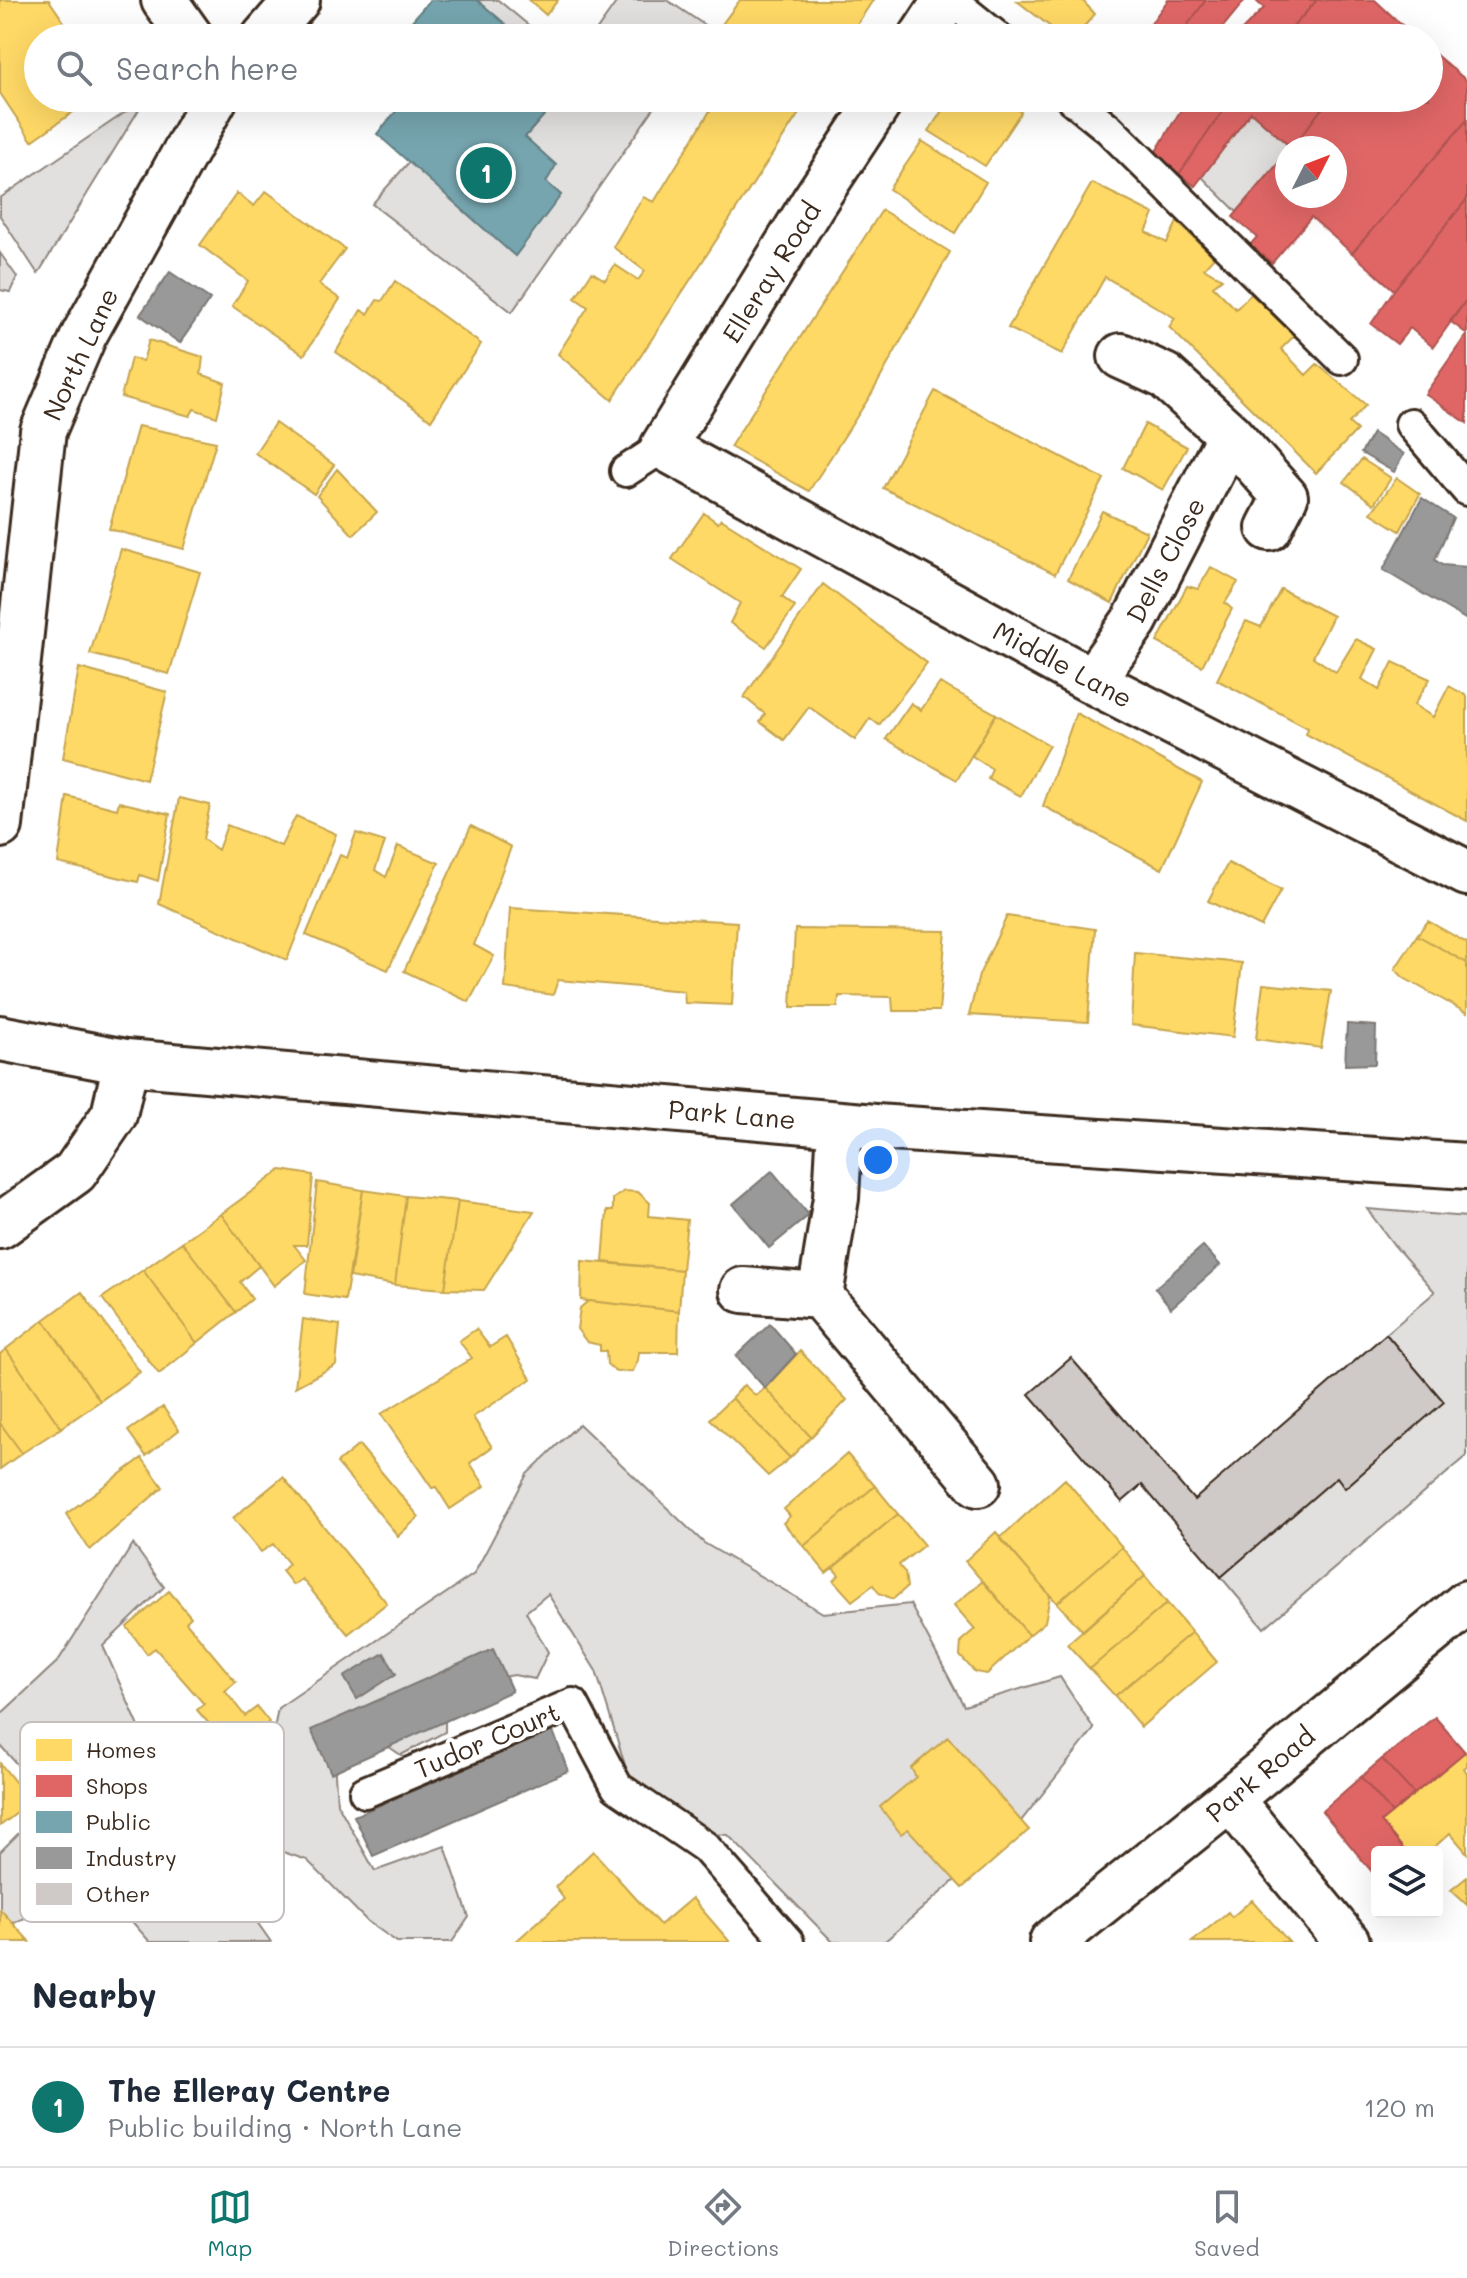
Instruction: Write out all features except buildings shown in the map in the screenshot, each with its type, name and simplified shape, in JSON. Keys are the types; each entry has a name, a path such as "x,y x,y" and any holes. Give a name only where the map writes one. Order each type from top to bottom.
{"street":[{"path":"164,0 181,24"},
{"path":"276,24 297,0"},
{"path":"931,24 948,0"},
{"name":"North Lane","path":"0,825 43,431 84,335 207,112"},
{"name":"Elleray Road","path":"663,447 873,112"},
{"path":"1121,356 1165,376 1230,435 1285,497 1269,528"},
{"name":"Dells Close","path":"1092,681 1135,620 1230,435"},
{"name":"Middle Lane","path":"663,447 1092,681 1467,873"},
{"name":"Park Lane","path":"0,1038 126,1062 840,1124 1467,1166"},
{"path":"0,1226 75,1172 114,1115 126,1062"},
{"path":"820,1296 836,1198 840,1124"},
{"path":"743,1290 820,1296 978,1484"},
{"name":"Park Road","path":"1052,1942 1467,1603"},
{"path":"1230,1799 1347,1942"}],"lane":[{"path":"948,0 980,24"},
{"path":"1088,112 1342,359"},
{"path":"1411,424 1467,490"},
{"path":"626,471 663,447"},
{"name":"Tudor Court","path":"365,1792 573,1704 617,1787 705,1847 788,1942"}],"shaded area":[{"path":"477,0 498,0 527,24 505,24"},
{"path":"618,0 667,0 703,24 601,24"},
{"path":"126,112 137,112 38,274 0,216 0,198"},
{"path":"547,112 651,112 512,312 372,204 409,162 515,256 561,195 546,182 556,165 525,137"},
{"path":"1251,112 1278,136 1275,136 1275,167 1237,212 1202,177"},
{"path":"0,253 17,277 10,292 0,290"},
{"path":"1367,1209 1467,1217 1467,1456 1264,1628 1221,1577 1337,1477 1346,1487 1444,1402 1386,1334 1435,1292"},
{"path":"579,1424 704,1543 823,1613 910,1604 964,1706 1060,1677 1094,1729 1017,1826 884,1942 833,1942 728,1835 693,1833 634,1794 596,1671 548,1594 526,1612 548,1652 535,1679 514,1675 445,1688 445,1732 401,1755 367,1732 333,1745 337,1803 375,1871 445,1846 469,1917 452,1942 397,1942 367,1921 307,1860 284,1852 284,1722 275,1722 278,1708 474,1574 527,1474"},
{"path":"133,1544 164,1587 103,1646 137,1722 20,1722 20,1768 0,1745 0,1715 58,1661"},
{"path":"20,1832 20,1920 3,1928 0,1925 0,1852"},
{"path":"132,1922 257,1922 271,1942 150,1942"}],"place":[{"name":"The Elleray Centre","path":"486,173"}]}
